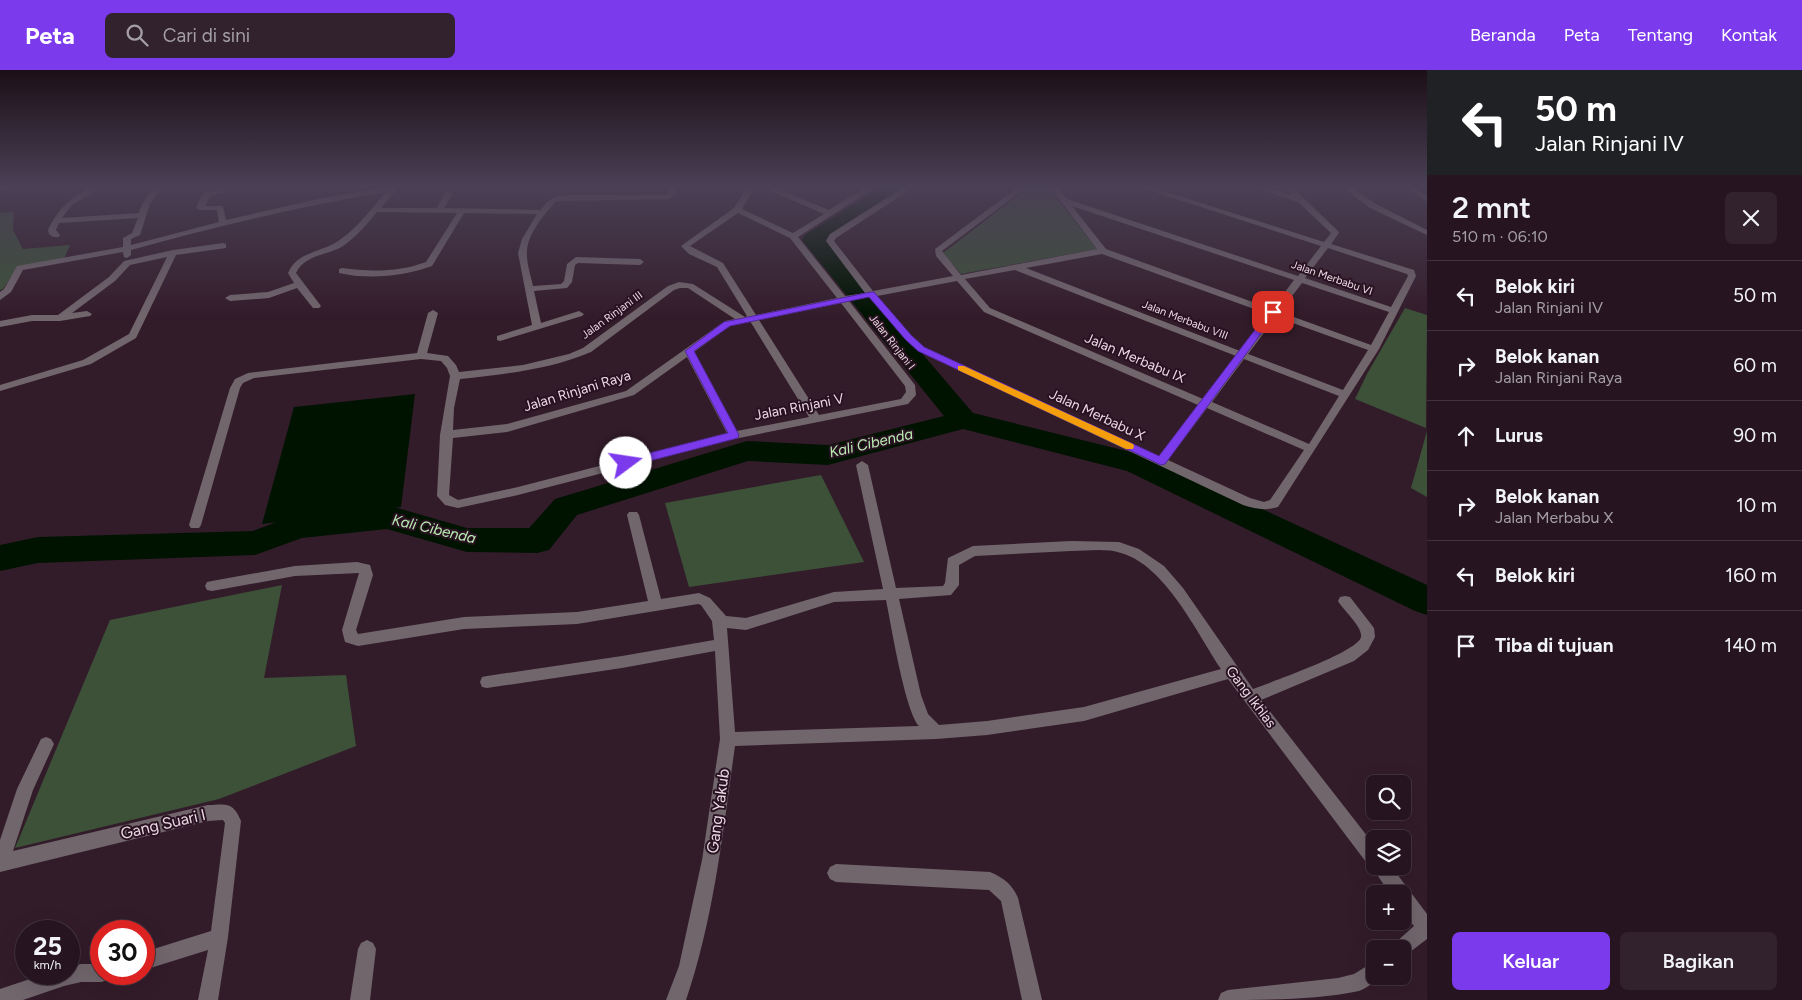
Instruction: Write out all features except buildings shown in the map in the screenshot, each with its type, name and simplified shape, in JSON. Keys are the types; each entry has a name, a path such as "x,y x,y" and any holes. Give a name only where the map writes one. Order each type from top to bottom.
{"street":[{"path":"52,230 53,234 56,235"},
{"path":"127,263 127,238 136,235 137,230"},
{"path":"1,294 8,290 20,268 68,261 126,249 195,230"},
{"path":"316,306 292,273 297,263 308,256 338,246 354,230"},
{"path":"342,271 356,273 386,272 423,267 430,264 450,230"},
{"path":"531,230 523,245 522,253 537,327"},
{"path":"708,230 685,246 689,250 712,259 720,265 747,318 816,419"},
{"path":"781,230 793,236 802,230"},
{"name":"Jalan Merbabu X","path":"843,230 830,239 868,295 921,349 1247,502 1264,506 1274,504 1311,449 1374,349 1412,279 1410,272 1325,245"},
{"name":"Jalan Merbabu IX","path":"964,230 941,247 938,254 984,307 990,311 1311,449"},
{"path":"1087,230 1104,251 1374,349"},
{"name":"Jalan Merbabu VI","path":"1155,230 1396,310"},
{"path":"1279,230 1325,245"},
{"path":"1161,461 1273,312 1302,279 1335,232 1333,230"},
{"name":"Jalan Rinjani I","path":"793,236 848,298 910,385 911,394"},
{"path":"60,318 107,284 127,263 173,253 223,246"},
{"name":"Jalan Rinjani Raya","path":"446,435 507,428 622,396 639,388 728,324 747,318 1104,251"},
{"path":"0,388 86,362 133,336 173,253"},
{"path":"530,289 564,286 568,282 571,264 576,260 640,262"},
{"name":"Jalan Merbabu VIII","path":"1015,268 1346,395"},
{"path":"230,298 269,295 299,284"},
{"name":"Jalan Rinjani III","path":"456,376 500,371 575,356 587,350 671,288 679,285 690,286 747,318"},
{"path":"421,356 433,313"},
{"path":"0,324 32,318 60,318 87,314"},
{"path":"500,338 579,314"},
{"path":"689,351 734,435"},
{"path":"195,525 235,388 239,381 252,374 421,356 444,358 452,367 456,376 449,408 446,435"},
{"name":"Jalan Rinjani V","path":"446,435 442,496 449,502 458,504 518,491 734,435 904,402 911,394"},
{"path":"862,465 914,695 922,718 936,732"},
{"path":"633,515 656,604"},
{"name":"Gang Ikhlas","path":"892,593 946,591 952,585 953,562 973,551 1071,546 1119,547 1134,552 1159,570 1178,592 1231,672 1366,848"},
{"path":"212,586 296,571 365,568 366,575 349,630 350,638 358,640 464,623 577,618 699,598 706,600 719,619 746,624 834,597 892,593"},
{"path":"1251,697 1349,657 1362,646 1368,637 1367,628 1345,601"},
{"name":"Gang Yakub","path":"676,1000 688,966 712,860 728,739 719,619"},
{"path":"488,682 622,662 722,644"},
{"path":"728,739 936,732 988,728 1084,714 1231,672"},
{"path":"0,862 26,789 46,744"},
{"name":"Gang Suari I","path":"0,862 208,813 227,812 233,821 219,938 208,1000"},
{"path":"836,873 990,881 997,884 1005,890 1009,898 1032,1000"},
{"path":"1387,875 1394,885"},
{"path":"1411,907 1426,927 1411,940"},
{"path":"155,958 219,938"},
{"path":"360,1000 367,949"},
{"path":"0,998 64,977 90,973"},
{"path":"1228,1000 1282,997 1338,987 1358,982 1366,976"}],"green space":[{"path":"0,230 13,230 23,249 70,245 63,261 17,268 3,289 0,290"},
{"path":"972,230 1082,230 1097,249 961,274 943,253"},
{"path":"1405,308 1427,315 1426,428 1355,399 1367,374"},
{"path":"1427,431 1427,497 1411,488"},
{"path":"821,475 864,562 689,587 665,503"},
{"path":"282,585 264,678 346,675 356,746 219,799 15,848 110,620"}],"shaded area":[{"path":"415,394 401,507 262,524 294,407"}],"waterway":[{"path":"828,230 813,240 963,420"},
{"name":"Kali Cibenda","path":"0,558 38,550 255,543 298,526 387,517 467,540 537,541 566,507 747,451 828,455 963,420"},
{"path":"963,420 1136,463 1427,601"}],"slow traffic":[{"path":"961,368 1129,446"}],"route":[{"path":"626,463 734,435 689,351 728,324 751,317 871,294 908,337 921,349 1161,461 1273,312"}]}
